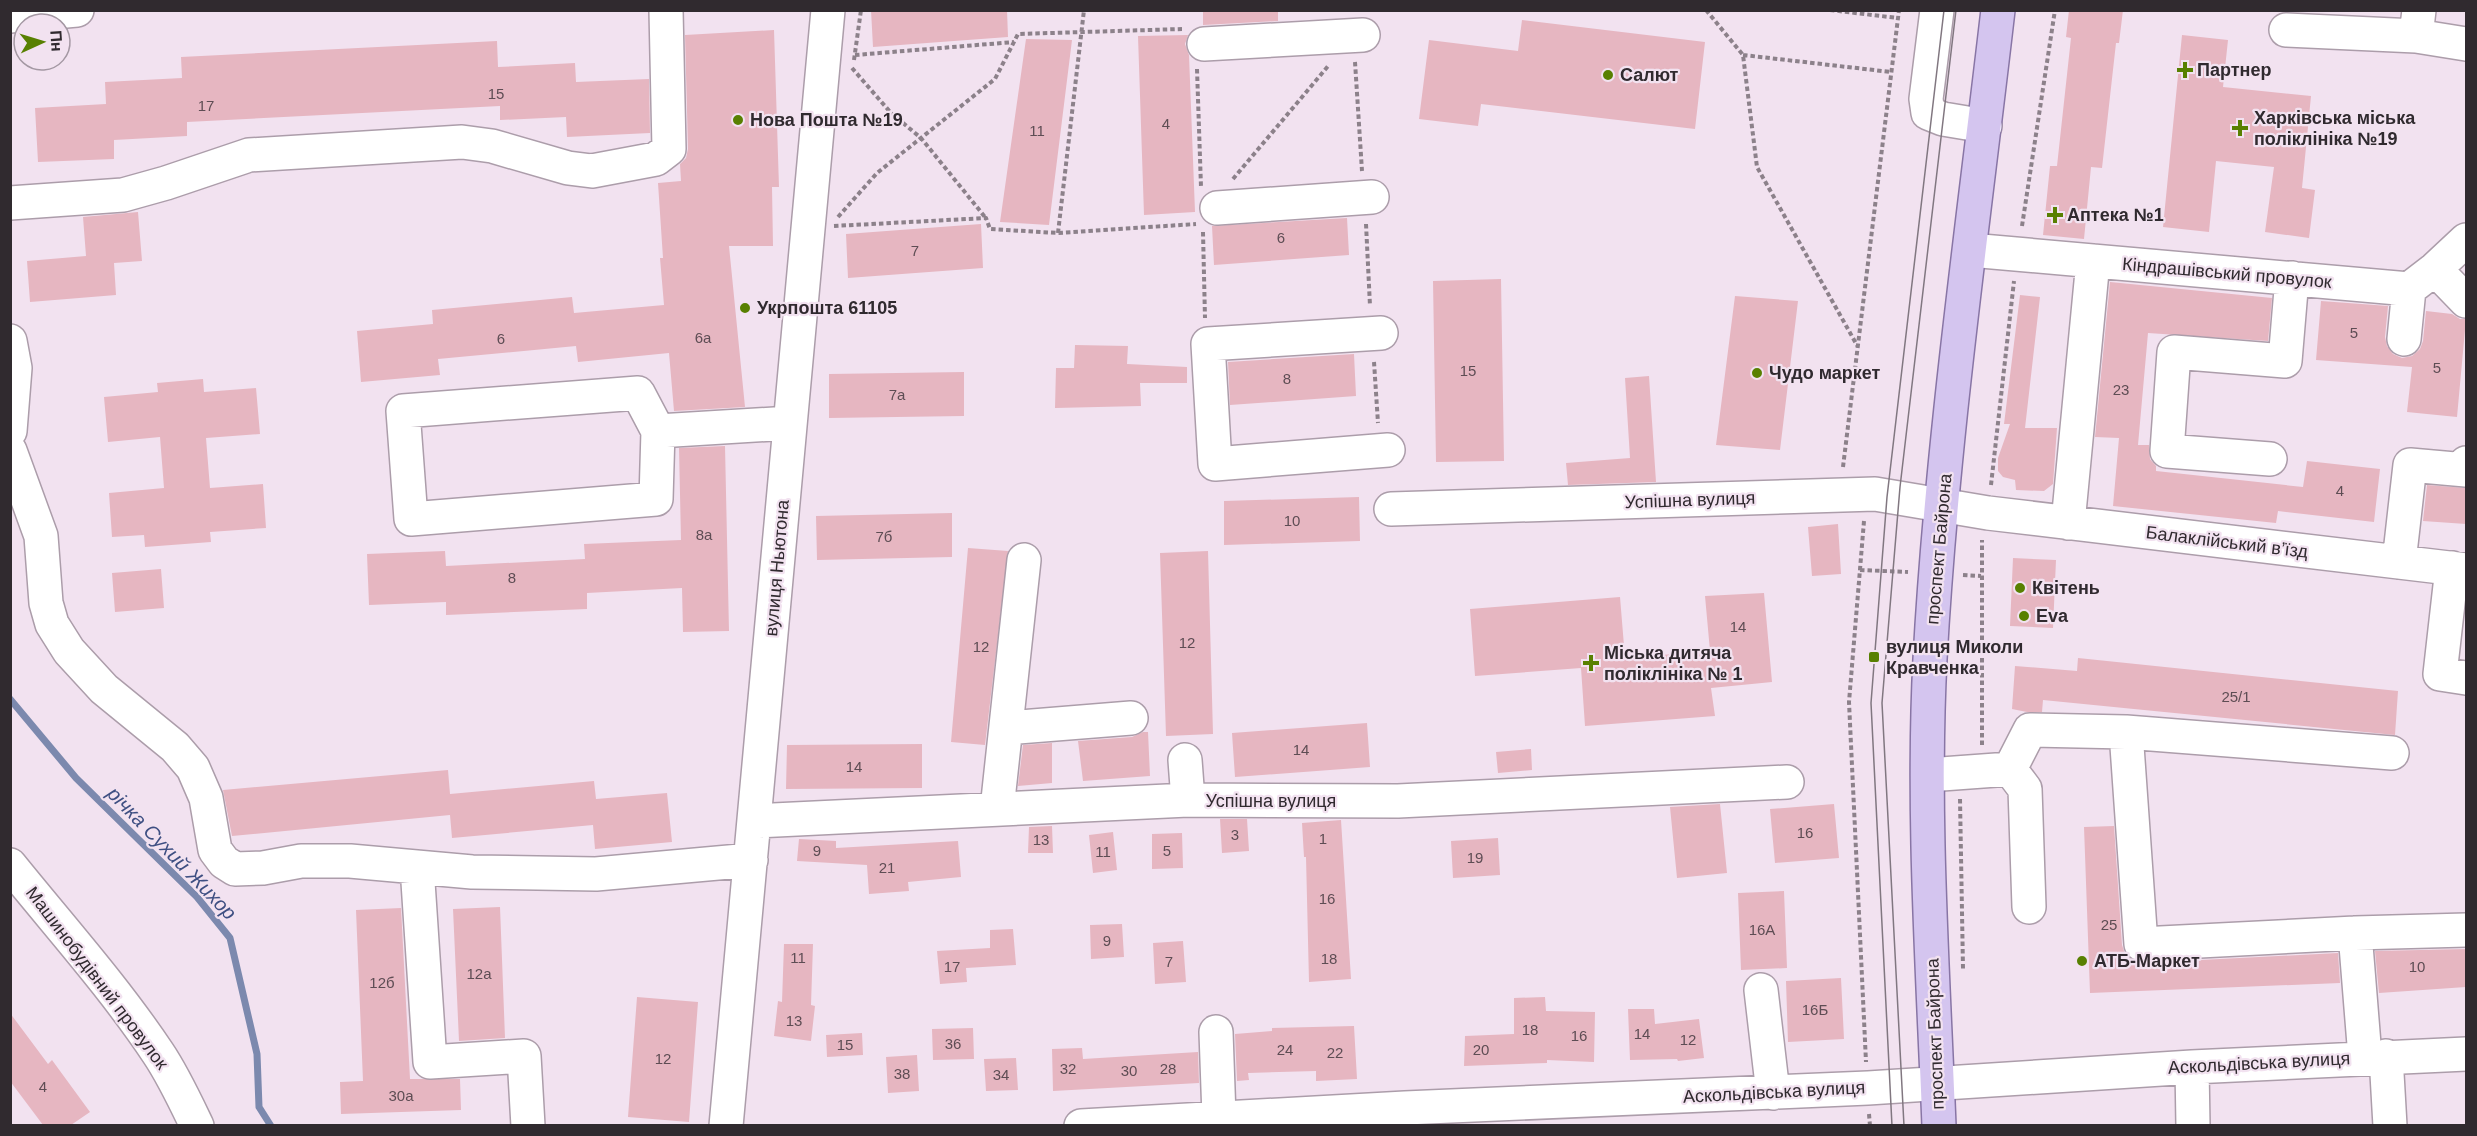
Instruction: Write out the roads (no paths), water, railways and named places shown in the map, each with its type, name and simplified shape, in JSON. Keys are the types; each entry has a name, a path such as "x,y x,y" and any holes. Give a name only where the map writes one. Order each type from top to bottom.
{"main road":[{"name":"проспект Байрона","path":"1939,1125 1937,1083 1970,772 1930,659 1941,506 1998,10"}],"street":[{"path":"10,16 77,10"},
{"path":"10,203 123,195 249,155 462,142 492,146 568,168 592,171 656,159 669,149 666,10"},
{"name":"вулиця Ньютона","path":"726,1125 828,10"},
{"path":"1937,10 1926,99 1928,113 1943,120 1985,126"},
{"path":"2286,30 2417,23 2466,44"},
{"path":"1196,45 1358,35"},
{"path":"1207,208 1368,198"},
{"path":"2404,339 2409,289 2466,240"},
{"name":"Кіндрашівський провулок","path":"1970,250 2409,289"},
{"path":"2068,523 2093,261"},
{"path":"2435,269 2466,301"},
{"path":"2270,459 2167,451 2174,352 2285,361 2292,278"},
{"path":"1376,334 1208,344 1215,464 1384,450"},
{"path":"10,341 15,368 10,431"},
{"path":"638,393 658,431 656,499 411,519 403,411 638,393"},
{"path":"658,431 790,423"},
{"path":"10,451 41,536 46,603 52,624 69,651 104,689 175,747 193,768 206,798 215,850 224,862 235,869 263,868 301,861 350,861 472,872 596,874 751,860"},
{"path":"2399,562 2410,465 2466,470 2466,463"},
{"name":"Успішна вулиця","path":"1391,509 1875,494 1988,513"},
{"name":"Балаклійський в’їзд","path":"1988,513 2459,569"},
{"path":"997,809 1024,560"},
{"path":"2459,569 2439,674 2466,678"},
{"path":"1006,728 1131,718"},
{"path":"1970,772 2030,730 2126,732 2392,753"},
{"path":"2126,732 2141,944 2466,930"},
{"path":"1185,760 1188,800"},
{"path":"1970,772 2025,789 2029,907"},
{"name":"Успішна вулиця","path":"754,821 1188,800 1398,801 1787,782"},
{"name":"Машинобудівний провулок","path":"10,865 100,976 158,1053 180,1089 197,1125"},
{"path":"417,867 430,1062 524,1056 528,1125"},
{"path":"2355,933 2375,1057 2390,1125"},
{"path":"1761,990 1773,1093"},
{"path":"1216,1032 1219,1117"},
{"name":"Аскольдівська вулиця","path":"1081,1125 1219,1117 1406,1117 2192,1067 2466,1054"},
{"path":"2192,1067 2193,1125"}],"waterway":[{"name":"річка Сухий Жихор","path":"10,699 76,778 197,897 230,938 257,1054 259,1107 271,1126"}],"tram line":[{"path":"1892,1126 1871,703 1887,497 1944,10"},
{"path":"1904,1126 1882,703 1900,487 1956,10"}],"place":[{"name":"Партнер","path":"2185,70"},
{"name":"Салют","path":"1608,75"},
{"name":"Нова Пошта №19","path":"738,120"},
{"name":"Харківська міська поліклініка №19","path":"2240,128"},
{"name":"Аптека №1","path":"2055,215"},
{"name":"Укрпошта 61105","path":"745,308"},
{"name":"Чудо маркет","path":"1757,373"},
{"name":"Квітень","path":"2020,588"},
{"name":"Eva","path":"2024,616"},
{"name":"вулиця Миколи Кравченка","path":"1874,657"},
{"name":"Міська дитяча поліклініка № 1","path":"1591,663"},
{"name":"АТБ-Маркет","path":"2082,961"}]}
